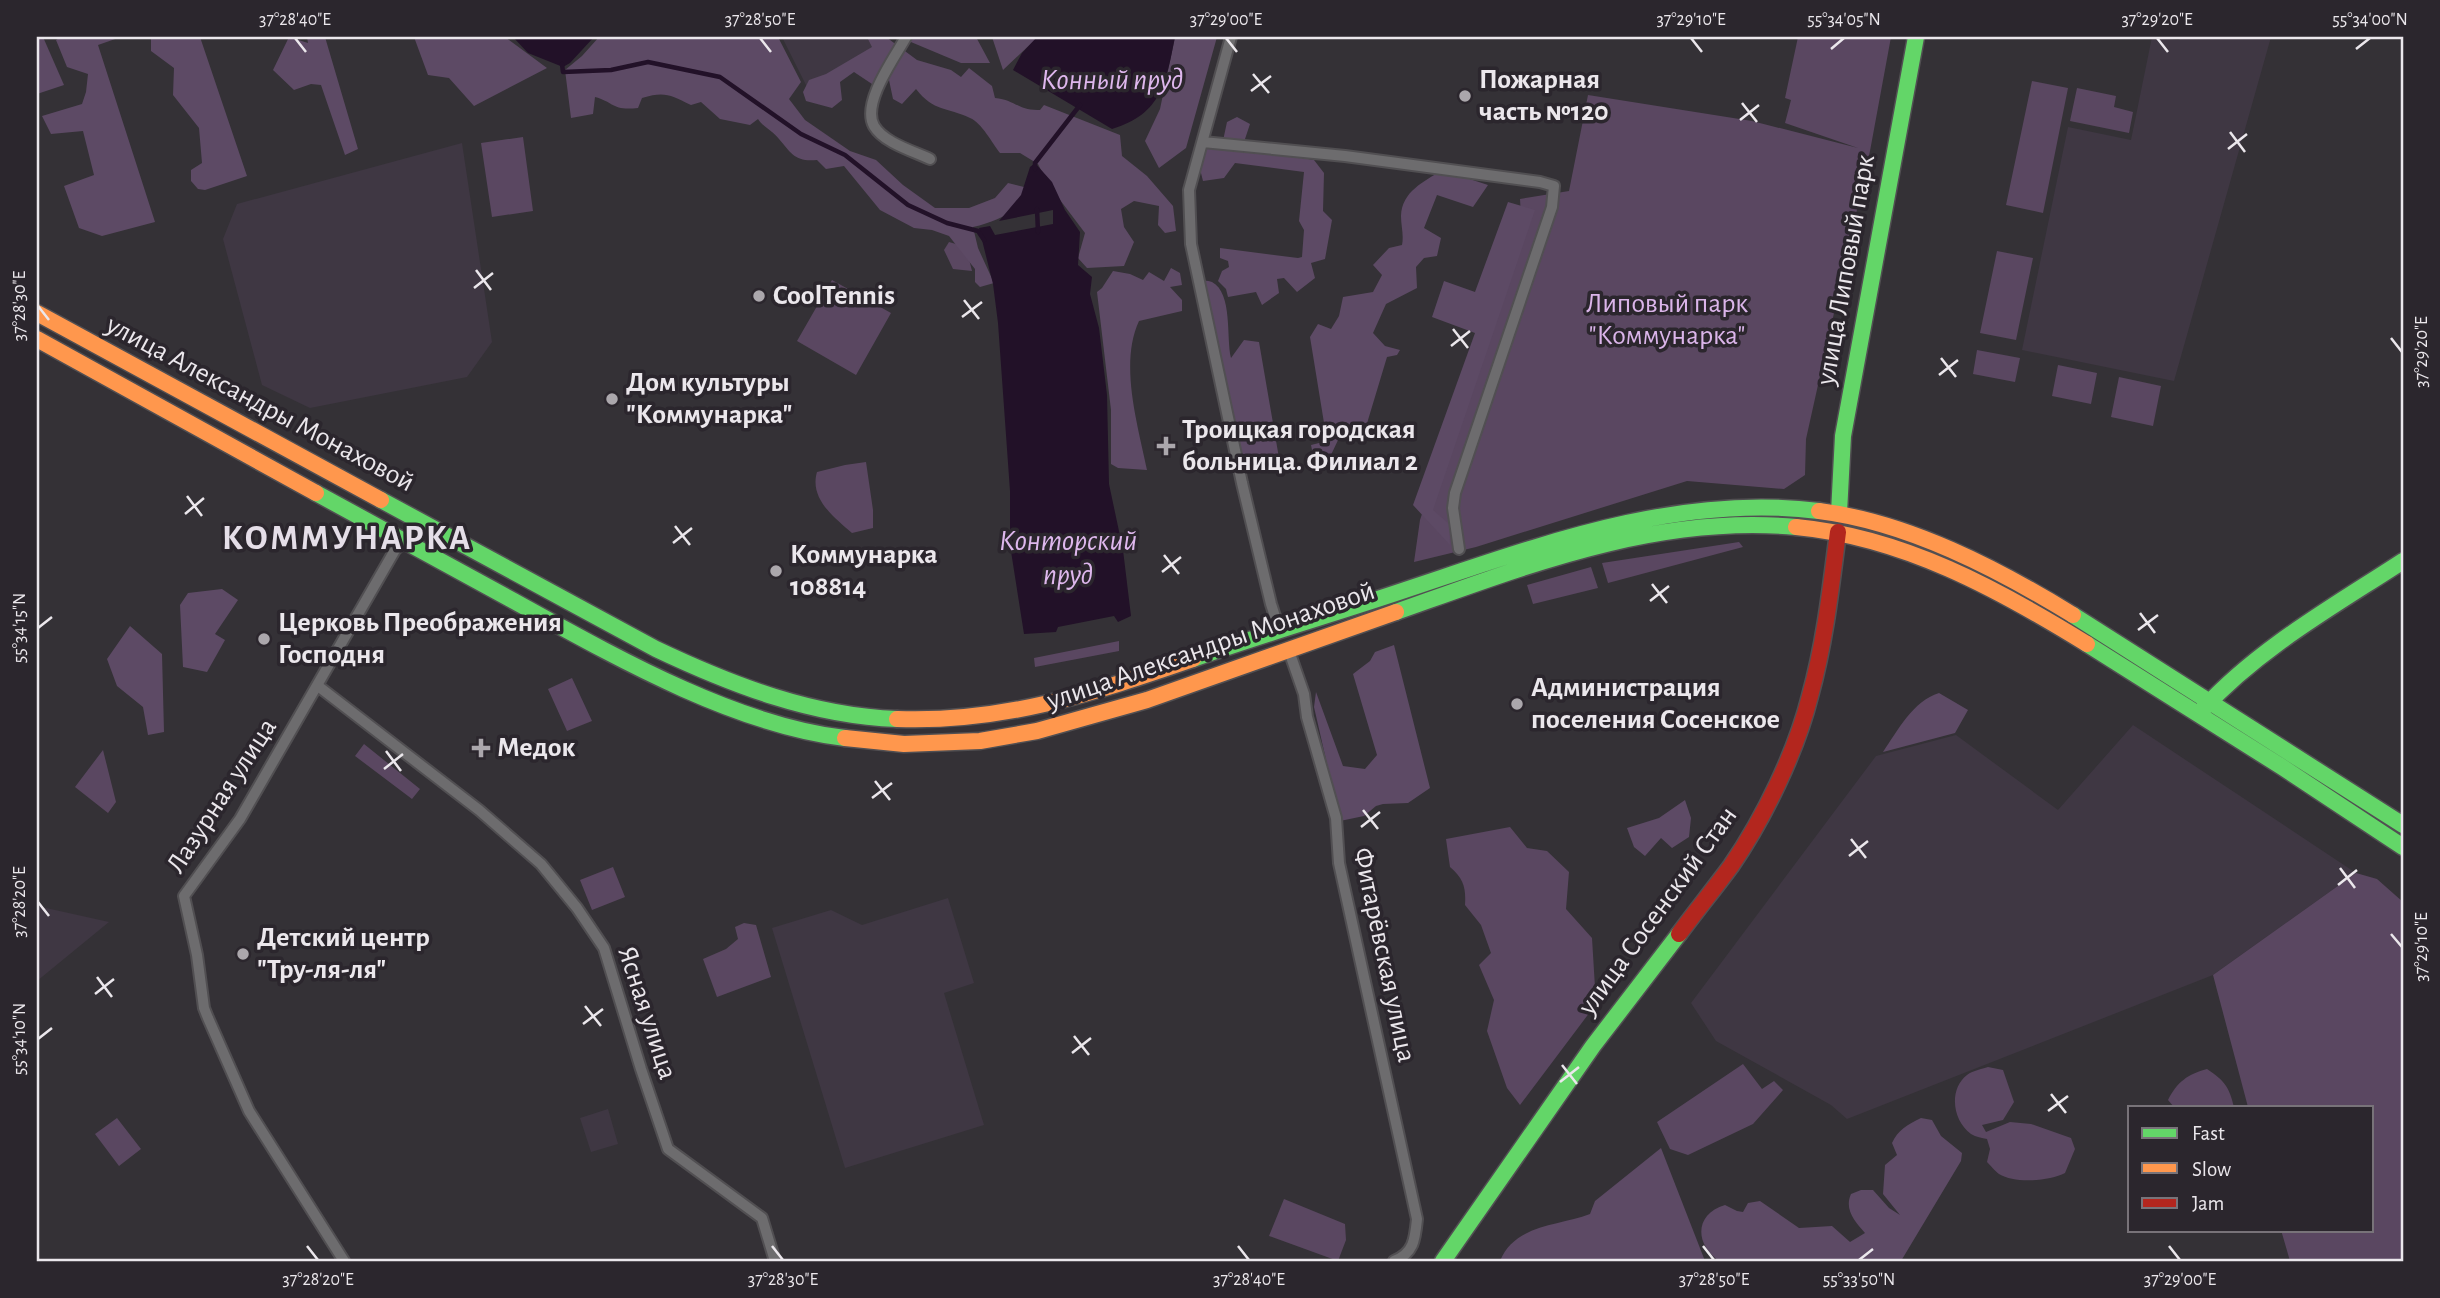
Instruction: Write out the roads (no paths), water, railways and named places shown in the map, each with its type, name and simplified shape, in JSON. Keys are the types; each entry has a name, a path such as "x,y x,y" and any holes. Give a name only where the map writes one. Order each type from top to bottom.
{"main road":[{"name":"улица Липовый парк","path":"1839,513 1843,436 1916,37"},
{"name":"улица Александры Монаховой","path":"37,313 686,664 769,697 844,715 877,719 943,720 1026,709 1121,683 1279,629 1536,547 1653,517 1721,509 1771,507 1839,513 1925,539 1994,569 2210,700 2403,825"},
{"name":"улица Александры Монаховой","path":"37,339 404,542 679,687 775,724 842,739 899,744 945,744 1030,734 1127,706 1541,561 1599,544 1655,532 1770,525 1838,532 1919,556 1986,585 2040,615 2403,847"},
{"name":"улица Сосенский Стан","path":"1443,1261 1592,1046 1732,864 1774,789 1796,741 1810,698 1824,638 1838,532"},
{"path":"2199,715 2224,686 2287,636 2403,561"}],"street":[{"path":"906,37 871,102 873,124 893,141 930,159"},
{"path":"1231,37 1189,190 1191,244 1242,484 1279,629"},
{"path":"1203,142 1345,156 1554,186 1552,207 1455,493 1453,508 1460,549"},
{"name":"улица Сосенский Стан","path":"1838,532 1839,513"},
{"name":"Лазурная улица","path":"344,1261 249,1111 213,1030 204,1009 197,955 184,897 240,819 395,550 423,523"},
{"name":"Фитарёвская улица","path":"1289,651 1304,694 1307,717 1336,818 1339,863 1417,1219 1414,1245 1403,1257 1394,1261"},
{"name":"Ясная улица","path":"317,687 479,810 541,863 578,908 604,948 640,1069 668,1149 762,1218 775,1261"}],"water":[{"path":"513,37 594,37 563,67 528,53"},
{"name":"Конный пруд","path":"1037,37 1175,37 1164,82 1152,105 1129,123 1112,129 1013,70 1022,53"},
{"name":"Конторский пруд","path":"1035,163 1052,182 1065,210 1080,232 1078,265 1092,277 1090,294 1099,328 1107,395 1109,484 1123,550 1131,616 1118,622 1114,616 1058,627 1056,632 1024,634 1010,545 1010,491 998,323 993,284 979,228 990,226 995,235 1053,224 1053,210 999,221 1021,195 1030,167"}],"waterway":[{"path":"562,64 563,72 611,70 648,62 720,77 801,134 845,155 908,205 947,223 978,231 984,240"},
{"path":"1035,169 1035,163 1080,105"},
{"path":"1037,209 1038,232"}],"place":[{"name":"Пожарная часть №120","path":"1465,96"},
{"name":"CoolTennis","path":"759,296"},
{"name":"Дом культуры \"Коммунарка\"","path":"612,399"},
{"name":"Троицкая городская больница. Филиал 2","path":"1166,446"},
{"name":"Коммунарка 108814","path":"776,571"},
{"name":"Церковь Преображения Господня","path":"264,639"},
{"name":"Администрация поселения Сосенское","path":"1517,704"},
{"name":"Медок","path":"481,748"},
{"name":"Детский центр \"Тру-ля-ля\"","path":"243,954"}],"district":[{"name":"КОММУНАРКА","path":"347,538"}],"park label":[{"name":"Липовый парк \"Коммунарка\"","path":"1667,320"}]}
